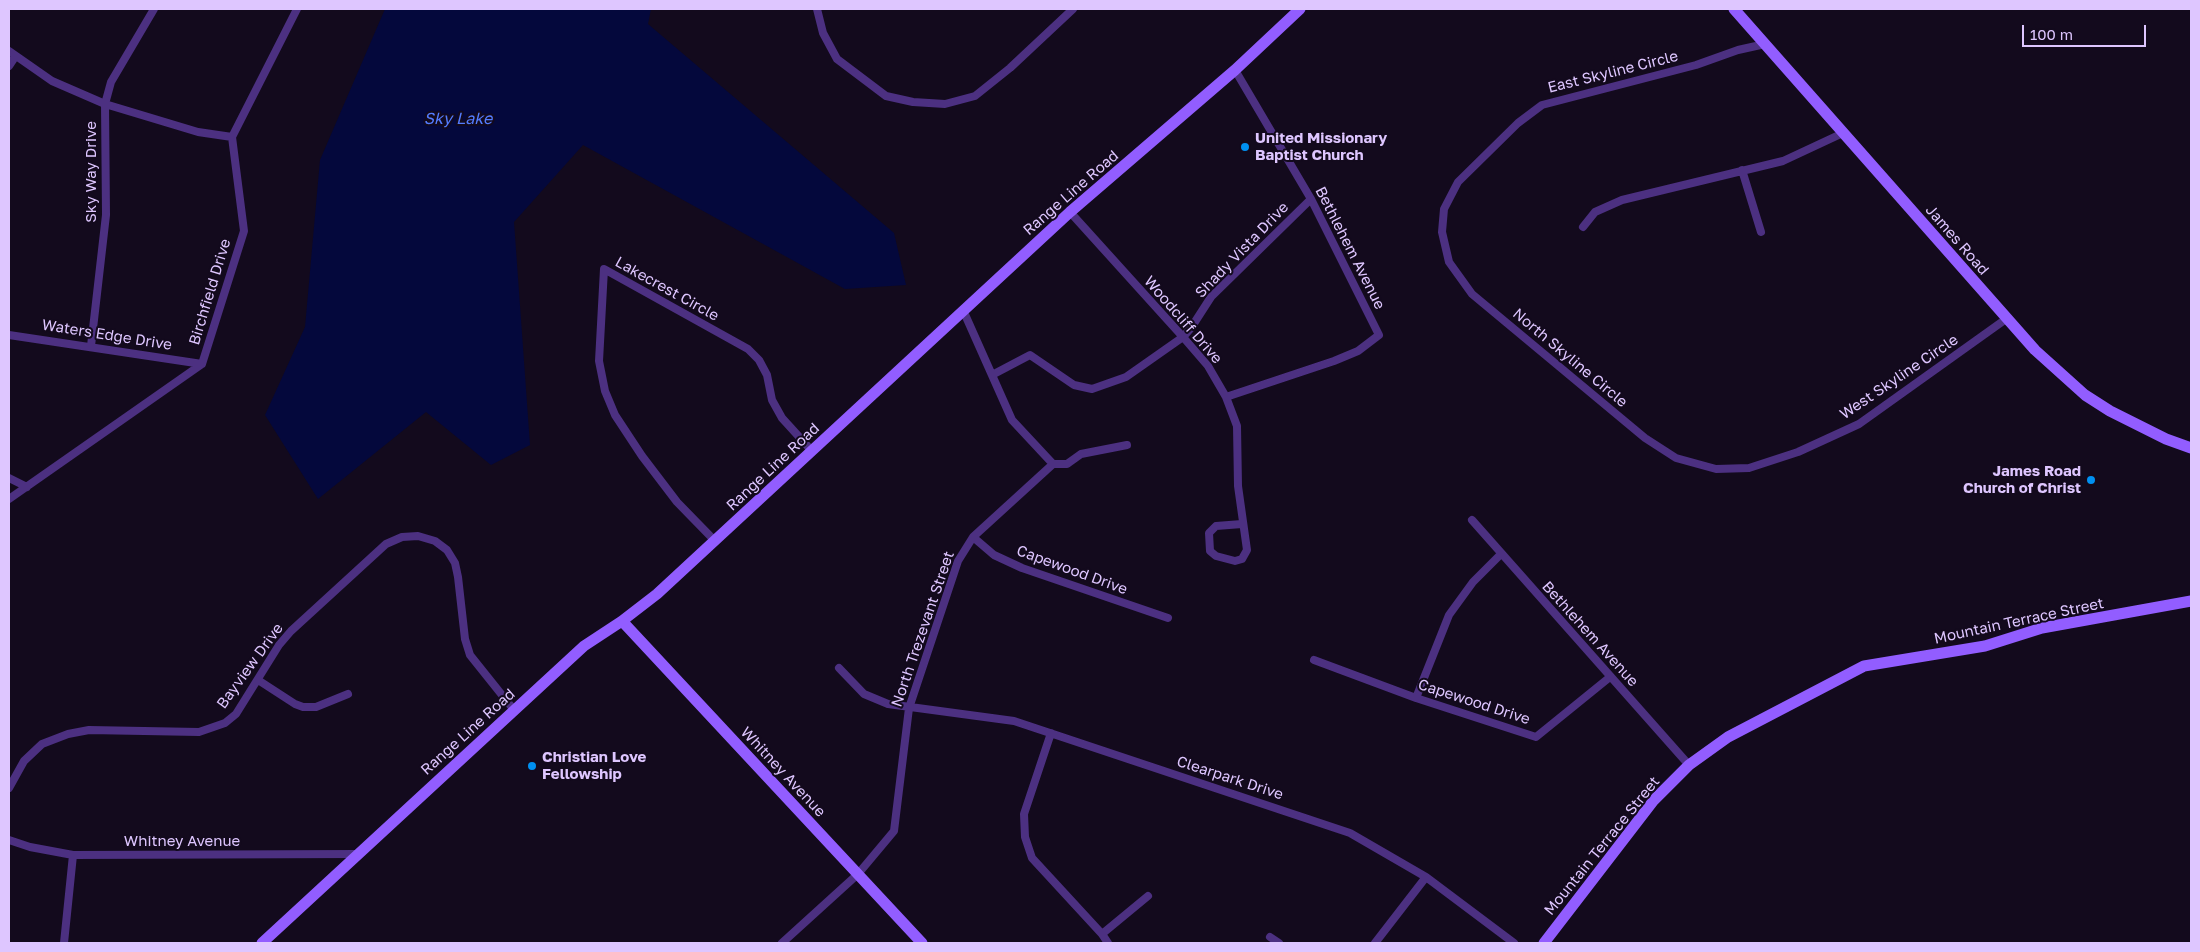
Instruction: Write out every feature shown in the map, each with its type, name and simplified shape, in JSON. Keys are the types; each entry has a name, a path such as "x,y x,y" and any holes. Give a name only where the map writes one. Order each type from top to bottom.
{"main road":[{"name":"Range Line Road","path":"262,943 584,646 622,621 657,594 1070,212 1235,70 1300,9"},
{"name":"James Road","path":"1734,9 2035,350 2085,395 2135,424 2191,448"},
{"name":"Mountain Terrace Street","path":"1544,943 1654,800 1689,765 1728,737 1864,666 1985,646 2042,628 2191,600"},
{"name":"Whitney Avenue","path":"622,621 922,943"}],"street":[{"name":"Sky Way Drive","path":"91,346 106,215 104,104 111,82 154,9"},
{"path":"9,51 52,81 104,104 198,132 232,137 297,9"},
{"path":"817,9 823,32 837,59 886,96 913,102 945,104 975,96 1010,68 1072,9"},
{"name":"East Skyline Circle","path":"1442,232 1444,209 1458,182 1518,123 1542,105 1696,65 1738,50 1765,44"},
{"path":"9,66 15,57"},
{"name":"Bethlehem Avenue","path":"1226,397 1334,361 1358,351 1379,334 1311,199 1235,70"},
{"path":"1583,227 1595,212 1622,200 1783,161 1843,133"},
{"name":"Birchfield Drive","path":"9,499 202,364 244,231 232,137"},
{"path":"1742,170 1761,232"},
{"name":"Shady Vista Drive","path":"992,375 1030,355 1074,385 1092,389 1126,377 1183,337 1211,297 1311,199"},
{"name":"Woodcliff Drive","path":"1070,212 1208,366 1226,397 1237,426 1238,486 1247,550 1242,559 1235,560 1216,556 1210,551 1210,533 1216,526 1242,524"},
{"name":"North Skyline Circle","path":"1442,232 1448,262 1472,294 1645,438 1676,458 1716,469"},
{"name":"Lakecrest Circle","path":"715,541 677,502 642,456 615,415 605,390 599,362 604,269 748,350 759,360 767,374 772,400 782,418 812,451"},
{"path":"963,310 1012,420 1053,464 1066,464 1081,454 1127,445"},
{"name":"West Skyline Circle","path":"1716,469 1749,468 1782,458 1860,424 2006,319"},
{"name":"Waters Edge Drive","path":"9,335 202,364"},
{"name":"North Trezevant Street","path":"782,943 858,874 894,831 909,708 958,561 973,537 1053,464"},
{"path":"9,478 27,487"},
{"name":"Bethlehem Avenue","path":"1472,520 1689,765"},
{"name":"Bayview Drive","path":"9,788 24,761 42,744 68,734 89,730 199,732 225,723 236,714 279,645 291,631 386,544 402,537 418,536 435,540 446,550 455,563 464,638 470,655 514,710"},
{"name":"Capewood Drive","path":"973,537 994,555 1022,568 1168,618"},
{"path":"1416,698 1449,615 1473,582 1501,554"},
{"name":"Capewood Drive","path":"1314,660 1416,698 1536,737 1610,677"},
{"name":"Clearpark Drive","path":"839,668 864,694 888,704 1014,721 1350,833 1426,877 1514,943"},
{"path":"258,680 295,704 304,707 316,707 348,694"},
{"path":"1051,733 1024,814 1025,838 1032,858 1102,934 1108,943"},
{"name":"Whitney Avenue","path":"9,840 30,847 73,855 358,854"},
{"path":"64,943 73,855"},
{"path":"1375,943 1426,877"},
{"path":"1102,934 1148,896"},
{"path":"1270,937 1278,943"}],"water":[{"name":"Sky Lake","path":"385,9 651,9 648,24 894,233 906,285 845,289 583,145 514,222 530,445 491,465 426,412 318,499 265,415 305,327 320,160"}],"place":[{"name":"United Missionary Baptist Church","path":"1245,147"},
{"name":"James Road Church of Christ","path":"2091,480"},
{"name":"Christian Love Fellowship","path":"532,766"}]}
